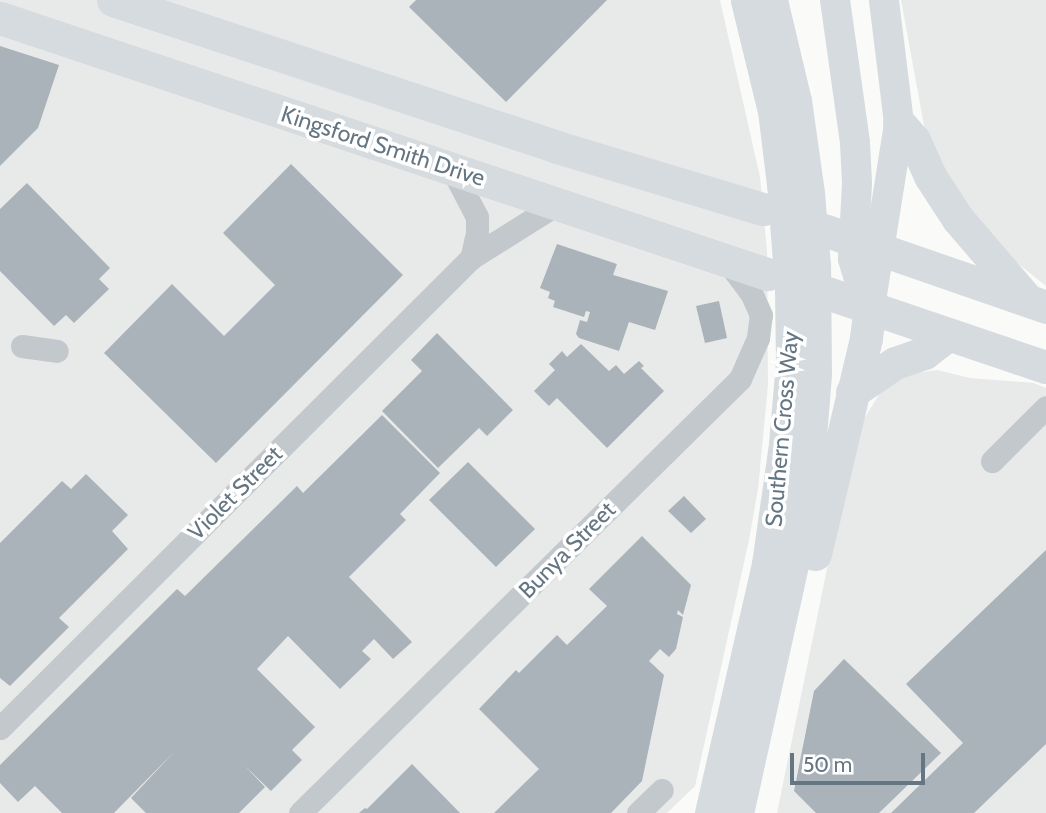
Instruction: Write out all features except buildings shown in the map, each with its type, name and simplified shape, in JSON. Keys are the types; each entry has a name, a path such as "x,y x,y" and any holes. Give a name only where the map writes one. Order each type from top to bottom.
{"highway":[{"path":"113,0 557,147 785,196"},
{"name":"Southern Cross Way","path":"737,813 794,552 810,450 804,333 774,111 747,0"},
{"name":"Southern Cross Way","path":"771,0 795,101 785,196"},
{"name":"Kingsford Smith Drive","path":"0,18 767,274"},
{"path":"899,123 914,140 930,176 958,219 1037,304"},
{"path":"851,239 1037,304"},
{"path":"827,293 1046,367"},
{"path":"758,813 852,392 868,307"},
{"name":"Southern Cross Way","path":"712,813 770,551 804,333"},
{"path":"852,392 895,363 924,353 948,335"}],"main road":[{"path":"835,0 855,143 857,190 851,239 868,307"},
{"path":"851,239 899,123 884,0"}],"street":[{"path":"452,169 477,217 477,233 471,258"},
{"name":"Violet Street","path":"0,728 471,258 557,204"},
{"name":"Bunya Street","path":"300,813 740,379 758,338 761,315 751,293 727,261"},
{"path":"22,346 57,351"},
{"path":"992,461 1046,407"},
{"path":"638,813 662,790"}],"shaded area":[{"path":"0,0 720,0 760,177 767,250 768,385 758,489 749,540 695,786 667,813 0,813"},
{"path":"901,0 1046,0 1046,286 1011,258 962,203 925,131"},
{"path":"937,370 970,378 1034,383 1046,388 1046,813 777,813 847,471 862,422 882,390 907,374"}]}
